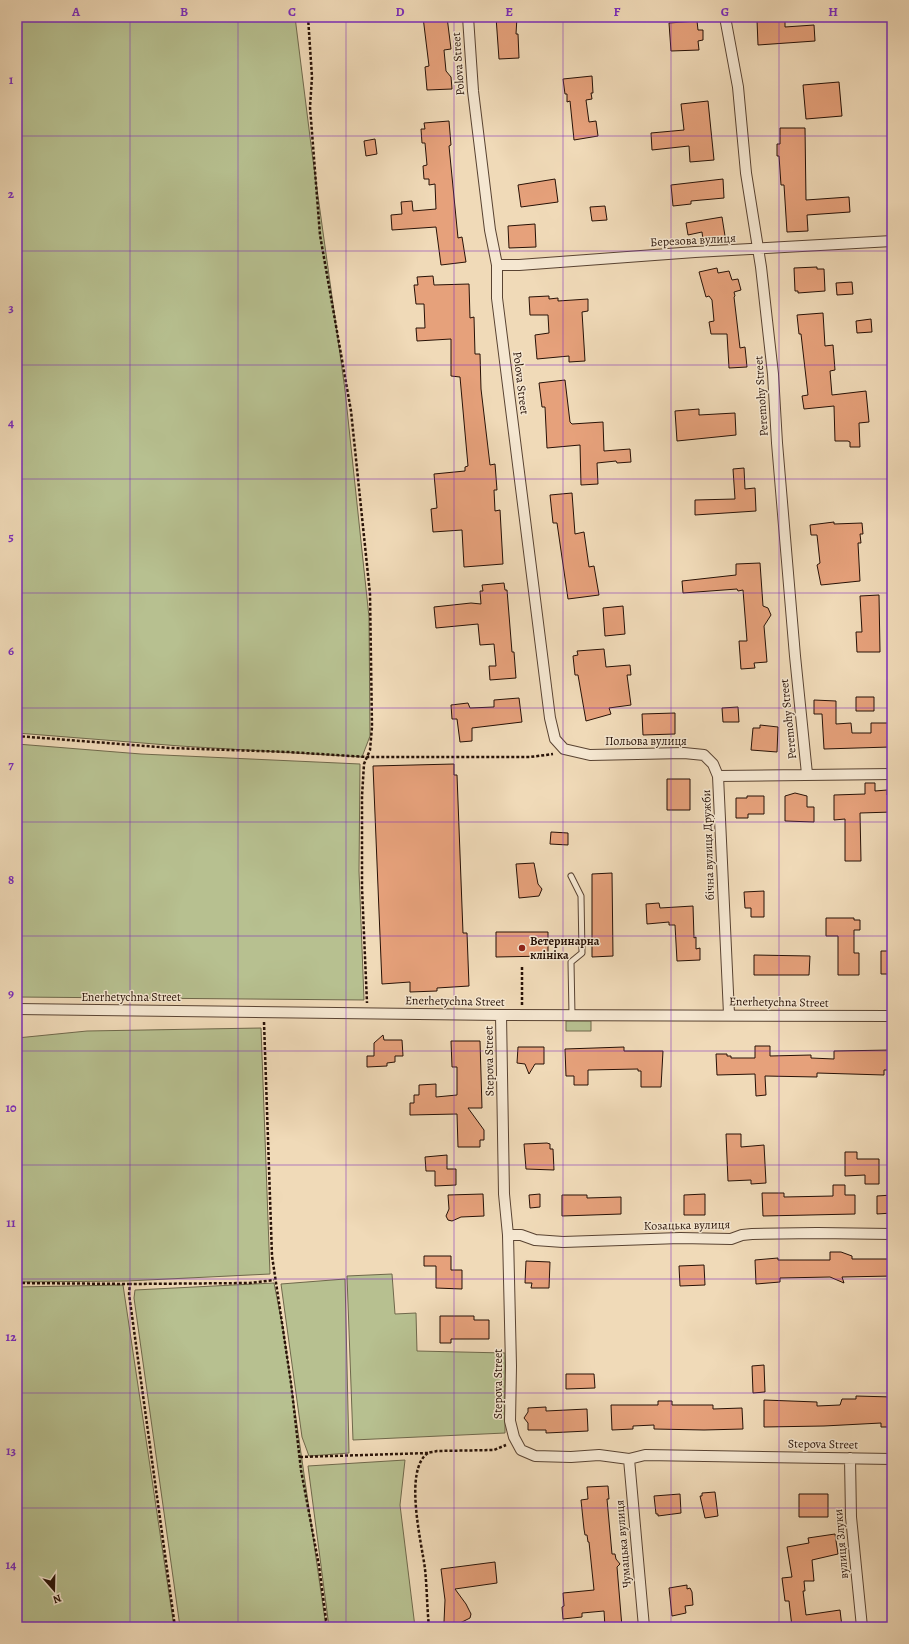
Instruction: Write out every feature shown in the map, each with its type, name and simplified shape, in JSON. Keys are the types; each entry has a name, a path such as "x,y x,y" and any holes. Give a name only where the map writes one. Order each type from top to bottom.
{"street":[{"name":"Polova Street","path":"468,17 473,91 490,230 496,265 497,298 550,718 555,739 564,749"},
{"name":"Peremohy Street","path":"725,17 738,88 746,173 758,249 773,374 777,443 795,656 807,774"},
{"name":"Березова вулиця","path":"496,265 519,265 695,252 892,241"},
{"name":"Польова вулиця","path":"564,749 590,755 684,753 704,755 713,764 718,776"},
{"name":"бічна вулиця Дружби","path":"729,1014 718,776 892,774"},
{"name":"Enerhetychna Street","path":"17,1009 501,1015 729,1014 892,1016"},
{"name":"Stepova Street","path":"501,1015 504,1194 508,1235 511,1366 510,1421 515,1439 521,1450 535,1456 571,1458 599,1455 629,1459 645,1455 892,1459"},
{"name":"Козацька вулиця","path":"508,1235 521,1236 535,1240 564,1242 680,1238 731,1240 742,1235 752,1234 817,1232 892,1234"},
{"name":"вулиця Злуки","path":"850,1458 851,1517 862,1627"},
{"name":"Чумацька вулиця","path":"629,1459 644,1627"}],"lane":[{"path":"571,876 581,896 582,953 571,962 572,1015"}],"path":[{"path":"308,17 312,77 310,107 320,235 351,411 370,594 372,727 370,750 364,764 362,804 363,903 368,1013"},
{"path":"17,736 171,748 288,752 367,757 530,757 557,754 564,749"},
{"path":"522,966 522,1015"},
{"path":"263,1011 274,1280 291,1383 300,1457 319,1566 327,1627"},
{"path":"17,1283 250,1283 274,1280"},
{"path":"130,1284 129,1294 175,1627"},
{"path":"300,1457 494,1450 515,1439"},
{"path":"428,1453 421,1463 415,1482 415,1495 425,1570 429,1627"}],"green space":[{"path":"17,17 295,17 312,153 345,390 369,617 370,736 362,757 180,746 17,733"},
{"path":"17,744 141,754 360,764 359,871 364,1000 17,997"},
{"path":"566,1021 591,1021 591,1031 566,1031"},
{"path":"261,1028 270,1274 127,1281 17,1282 17,1038 87,1031"},
{"path":"392,1274 395,1314 416,1313 417,1351 505,1353 505,1433 353,1440 347,1276"},
{"path":"345,1279 349,1453 309,1456 302,1437 281,1284"},
{"path":"274,1283 283,1328 326,1627 180,1627 134,1298 135,1290"},
{"path":"123,1285 174,1627 17,1627 17,1287"},
{"path":"405,1460 400,1505 415,1627 329,1627 308,1466"}],"building":[{"path":"423,17 447,17 451,49 444,50 446,71 451,77 452,89 427,90 425,67 429,66"},
{"path":"496,17 517,17 516,34 518,34 519,58 499,59"},
{"path":"785,18 785,27 814,25 815,41 758,45 757,20"},
{"path":"697,21 698,30 703,30 703,40 698,41 699,50 671,51 669,23"},
{"path":"592,76 592,99 586,100 589,122 596,121 598,136 574,140 570,101 567,102 567,94 565,94 563,79"},
{"path":"839,82 842,116 806,119 803,85"},
{"path":"708,101 714,160 690,162 689,146 652,150 651,133 684,130 681,104"},
{"path":"449,121 451,145 449,146 458,238 462,237 466,262 441,265 436,227 392,230 391,215 402,214 401,202 412,201 413,211 436,209 435,184 429,185 429,179 424,179 423,166 427,165 425,143 422,143 421,129 425,129 424,123"},
{"path":"780,128 805,128 806,200 849,197 850,212 807,215 808,231 787,232 784,185 781,185 779,156 777,156 777,144 780,144"},
{"path":"375,139 377,154 366,156 364,141"},
{"path":"555,179 558,202 521,207 518,185"},
{"path":"723,179 724,198 691,201 691,204 673,206 671,185"},
{"path":"605,206 607,220 592,221 590,207"},
{"path":"722,217 725,236 703,240 702,232 688,235 686,223"},
{"path":"535,224 536,247 509,248 508,226"},
{"path":"817,267 817,269 824,269 825,291 798,293 798,291 795,291 794,268"},
{"path":"717,268 718,273 729,271 732,280 738,279 741,290 734,292 734,297 740,348 745,347 747,367 729,368 727,334 711,334 709,322 714,321 712,300 709,296 706,297 699,272"},
{"path":"433,276 434,285 469,284 470,318 474,317 475,354 480,354 481,389 490,465 495,464 497,490 494,490 495,511 500,510 503,564 464,567 462,530 433,532 431,509 437,508 434,474 465,471 465,467 468,466 460,377 451,376 451,339 417,341 416,328 425,328 424,304 416,304 414,285 418,285 417,277"},
{"path":"852,282 853,294 837,295 836,283"},
{"path":"549,296 549,299 558,298 558,301 588,299 588,311 582,312 585,361 569,362 569,356 537,359 535,335 549,333 548,315 530,315 529,297"},
{"path":"823,313 825,346 833,345 835,370 830,371 832,395 866,391 869,422 859,423 860,447 850,447 850,442 848,441 835,441 834,406 804,409 802,396 808,395 801,334 799,334 797,315"},
{"path":"871,319 872,332 857,333 856,321"},
{"path":"565,380 570,422 572,424 603,422 604,451 630,449 631,462 617,463 616,461 597,463 598,484 581,485 580,445 547,448 545,407 542,407 539,383"},
{"path":"699,409 699,415 735,413 736,435 677,441 675,411"},
{"path":"744,468 745,489 755,488 756,511 695,515 695,500 735,499 733,469"},
{"path":"572,493 575,534 584,532 589,567 594,566 599,595 568,599 557,523 553,523 550,495"},
{"path":"834,522 834,524 862,523 863,534 860,534 861,543 858,543 860,581 821,585 817,565 820,563 817,535 811,535 810,525"},
{"path":"760,563 763,606 768,608 771,615 764,626 767,662 754,663 755,668 741,669 739,641 747,641 743,590 738,591 737,589 683,593 682,581 736,575 736,564"},
{"path":"504,583 505,590 507,590 512,652 514,652 516,678 490,680 489,666 496,666 494,644 480,645 478,624 436,628 434,607 471,603 481,604 480,591 483,591 482,585"},
{"path":"879,595 880,652 857,652 856,632 862,632 860,596"},
{"path":"623,606 625,634 605,636 603,608"},
{"path":"604,649 606,667 630,665 631,675 627,675 631,705 609,708 611,714 586,721 578,675 575,675 573,656 578,655 577,651"},
{"path":"856,697 874,697 874,711 856,711"},
{"path":"519,698 522,722 472,728 472,741 460,742 457,719 452,719 451,705 468,703 470,708 494,707 494,700"},
{"path":"814,700 836,701 836,724 851,723 852,733 871,733 871,723 890,723 890,747 824,749 822,714 814,714"},
{"path":"738,707 739,722 723,722 722,708"},
{"path":"675,713 675,734 643,735 642,714"},
{"path":"760,725 778,727 777,752 751,750 753,728 760,728"},
{"path":"454,764 454,775 457,775 463,933 467,933 469,986 437,988 437,991 410,992 410,982 382,984 373,766"},
{"path":"667,779 690,779 690,810 667,810"},
{"path":"865,783 875,783 875,791 887,790 887,795 892,795 892,812 860,813 861,861 845,861 845,819 834,820 834,795 865,794"},
{"path":"795,793 807,796 807,807 814,807 814,822 785,821 785,796"},
{"path":"747,796 764,796 764,814 748,814 748,818 736,818 736,798 747,798"},
{"path":"551,832 568,833 568,845 550,844"},
{"path":"534,863 538,884 542,889 539,896 519,898 516,864"},
{"path":"612,873 613,956 592,957 592,874"},
{"path":"764,891 764,917 751,917 751,908 745,908 744,892"},
{"path":"659,903 660,908 693,906 694,938 696,937 696,949 700,948 700,960 677,961 675,925 669,925 669,922 647,924 646,904"},
{"path":"826,918 854,918 854,920 860,920 860,930 854,930 854,953 859,953 859,975 838,975 838,936 826,936"},
{"name":"Ветеринарна клініка","path":"496,932 548,932 548,956 496,957"},
{"path":"881,951 892,951 892,974 881,974"},
{"path":"754,955 810,956 809,975 754,975"},
{"path":"383,1035 384,1040 402,1040 403,1056 395,1056 395,1062 387,1063 387,1066 367,1067 367,1056 374,1056 374,1043"},
{"path":"451,1041 480,1041 482,1108 468,1108 484,1130 484,1140 480,1140 480,1147 458,1147 457,1114 410,1115 410,1103 414,1103 414,1095 419,1095 419,1085 436,1084 436,1097 457,1095 457,1067 452,1067"},
{"path":"755,1046 770,1046 770,1056 811,1055 811,1058 834,1059 834,1051 892,1050 892,1070 884,1070 884,1075 817,1073 817,1077 765,1076 766,1095 756,1096 755,1074 717,1075 716,1054 727,1054 727,1056 731,1056 731,1058 755,1058"},
{"path":"518,1047 544,1047 544,1064 535,1064 529,1074 525,1064 517,1063"},
{"path":"624,1047 624,1051 663,1051 661,1087 641,1087 641,1071 638,1071 638,1069 588,1070 588,1085 574,1085 574,1076 566,1076 565,1049"},
{"path":"726,1134 741,1134 741,1147 764,1145 766,1183 751,1184 751,1180 728,1181"},
{"path":"524,1144 550,1144 550,1149 553,1149 554,1170 526,1169"},
{"path":"845,1152 857,1152 857,1159 879,1159 879,1184 865,1184 865,1175 845,1176"},
{"path":"447,1155 447,1169 456,1169 456,1185 435,1186 435,1171 426,1171 425,1157"},
{"path":"833,1185 845,1185 845,1195 855,1195 855,1214 763,1216 762,1193 784,1193 784,1197 833,1196"},
{"path":"483,1194 484,1216 461,1217 452,1221 448,1220 446,1216 449,1209 448,1195"},
{"path":"540,1194 540,1207 530,1208 529,1195"},
{"path":"705,1194 705,1215 684,1215 684,1195"},
{"path":"562,1195 587,1195 587,1198 621,1197 621,1214 562,1216"},
{"path":"892,1195 892,1213 877,1214 877,1196"},
{"path":"830,1252 841,1252 852,1256 852,1259 891,1259 892,1276 842,1277 844,1283 830,1277 780,1278 780,1282 756,1284 755,1260 778,1258 778,1260 830,1260"},
{"path":"424,1256 451,1256 451,1270 462,1270 462,1289 436,1288 436,1266 424,1266"},
{"path":"526,1261 550,1262 549,1288 531,1288 532,1283 525,1283"},
{"path":"704,1265 705,1285 680,1286 679,1266"},
{"path":"440,1316 474,1316 474,1320 489,1320 489,1339 451,1339 451,1343 440,1343"},
{"path":"764,1365 765,1392 753,1393 752,1366"},
{"path":"566,1374 594,1374 595,1388 566,1389"},
{"path":"856,1396 892,1397 892,1427 881,1427 881,1423 764,1427 764,1400 817,1402 817,1406 840,1405 842,1399 856,1399"},
{"path":"658,1401 672,1401 672,1405 713,1405 713,1409 742,1408 743,1429 654,1429 654,1425 633,1426 633,1429 612,1430 611,1405 658,1405"},
{"path":"546,1407 546,1411 587,1409 588,1431 546,1433 546,1430 528,1430 528,1423 524,1418 528,1412 528,1408"},
{"path":"608,1486 609,1499 607,1499 612,1554 615,1554 616,1559 620,1564 617,1567 622,1627 605,1627 604,1611 582,1613 582,1617 563,1619 563,1593 594,1590 589,1542 587,1535 585,1535 581,1500 588,1499 587,1487"},
{"path":"715,1492 718,1516 705,1518 700,1496 702,1496 702,1493"},
{"path":"680,1494 681,1513 658,1516 658,1514 656,1514 654,1496"},
{"path":"799,1494 828,1494 828,1517 799,1517"},
{"path":"835,1534 838,1554 812,1560 814,1581 804,1581 805,1591 803,1591 806,1615 840,1610 842,1627 822,1627 822,1624 792,1627 789,1601 785,1601 782,1578 792,1577 787,1547 809,1543 808,1538"},
{"path":"495,1562 497,1583 455,1589 471,1614 470,1618 452,1627 447,1626 444,1622 445,1600 441,1569"},
{"path":"687,1585 687,1589 690,1588 692,1592 693,1605 685,1606 686,1613 672,1616 669,1588"}],"place":[{"name":"Ветеринарна клініка","path":"522,948"}]}
